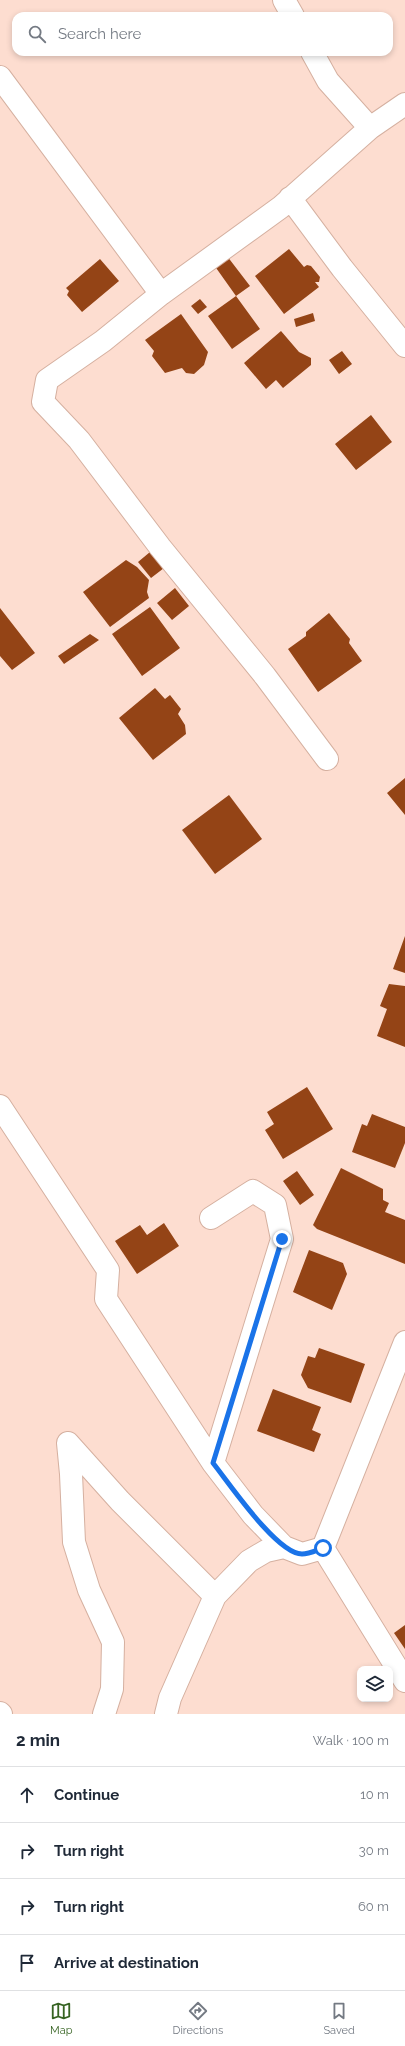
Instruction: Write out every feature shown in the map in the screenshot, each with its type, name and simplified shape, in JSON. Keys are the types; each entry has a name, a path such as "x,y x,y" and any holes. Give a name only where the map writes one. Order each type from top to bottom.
{"street":[{"path":"284,0 291,12"},
{"path":"314,56 328,81 370,128"},
{"path":"0,77 161,294"},
{"path":"327,759 266,676 160,547 79,440 43,402 47,380 103,341 161,294 290,198 370,128 405,104"},
{"path":"290,198 342,268 405,346"},
{"path":"0,1106 108,1270 106,1299 213,1463 253,1515 284,1548"},
{"path":"211,1218 253,1191 275,1205 282,1239 213,1463"},
{"path":"323,1548 405,1342"},
{"path":"104,1714 112,1689 113,1642 89,1590 74,1542 68,1443 120,1501 215,1596"},
{"path":"166,1714 170,1698 215,1596 248,1561 266,1551 284,1548 302,1554 323,1548"},
{"path":"323,1548 405,1681"}],"building":[{"path":"289,249 304,267 307,265 311,266 320,277 319,282 315,282 319,287 284,314 255,276"},
{"path":"227,256 250,286 236,296 214,265"},
{"path":"100,259 119,281 82,312 67,295 69,291 66,288"},
{"path":"236,296 260,329 232,349 208,316"},
{"path":"200,299 207,307 198,314 191,306"},
{"path":"313,313 315,321 296,327 294,319"},
{"path":"181,314 208,352 204,365 194,374 186,373 182,368 165,373 152,356 154,351 145,340"},
{"path":"281,331 299,352 311,358 311,365 283,388 276,380 266,389 244,363"},
{"path":"342,351 352,364 339,374 329,360"},
{"path":"371,415 392,442 356,470 335,444"},
{"path":"150,552 164,568 151,578 138,562"},
{"path":"126,560 137,567 149,580 147,592 149,598 110,627 83,592"},
{"path":"175,588 189,606 172,620 157,603"},
{"path":"150,607 180,648 142,676 112,634"},
{"path":"0,608 35,653 12,670 0,656"},
{"path":"329,613 350,639 349,643 362,661 318,692 288,649 306,636 306,632"},
{"path":"90,634 99,640 64,664 58,656"},
{"path":"155,688 165,699 170,695 181,709 178,714 185,725 186,734 153,760 119,718"},
{"path":"405,778 405,815 387,793"},
{"path":"229,795 262,839 215,874 182,830"},
{"path":"405,936 405,973 393,969"},
{"path":"389,984 405,986 405,1047 377,1036 387,1009 380,1006"},
{"path":"307,1087 333,1129 283,1159 265,1130 274,1124 267,1112"},
{"path":"372,1114 405,1127 405,1143 395,1168 352,1152 362,1124 367,1126"},
{"path":"341,1168 383,1189 383,1200 389,1203 385,1212 405,1220 405,1264 317,1229 313,1225"},
{"path":"297,1171 314,1195 300,1205 283,1181"},
{"path":"164,1223 179,1246 137,1274 115,1241 140,1225 147,1235"},
{"path":"309,1250 343,1263 347,1274 332,1310 293,1292"},
{"path":"319,1348 365,1364 351,1403 308,1388 301,1375 308,1356 315,1358"},
{"path":"273,1389 321,1407 312,1430 321,1434 314,1452 257,1431"},
{"path":"405,1625 405,1649 394,1633"}],"route":[{"path":"282,1239 218,1441 213,1463 253,1515 284,1548 302,1554 323,1548"}]}
